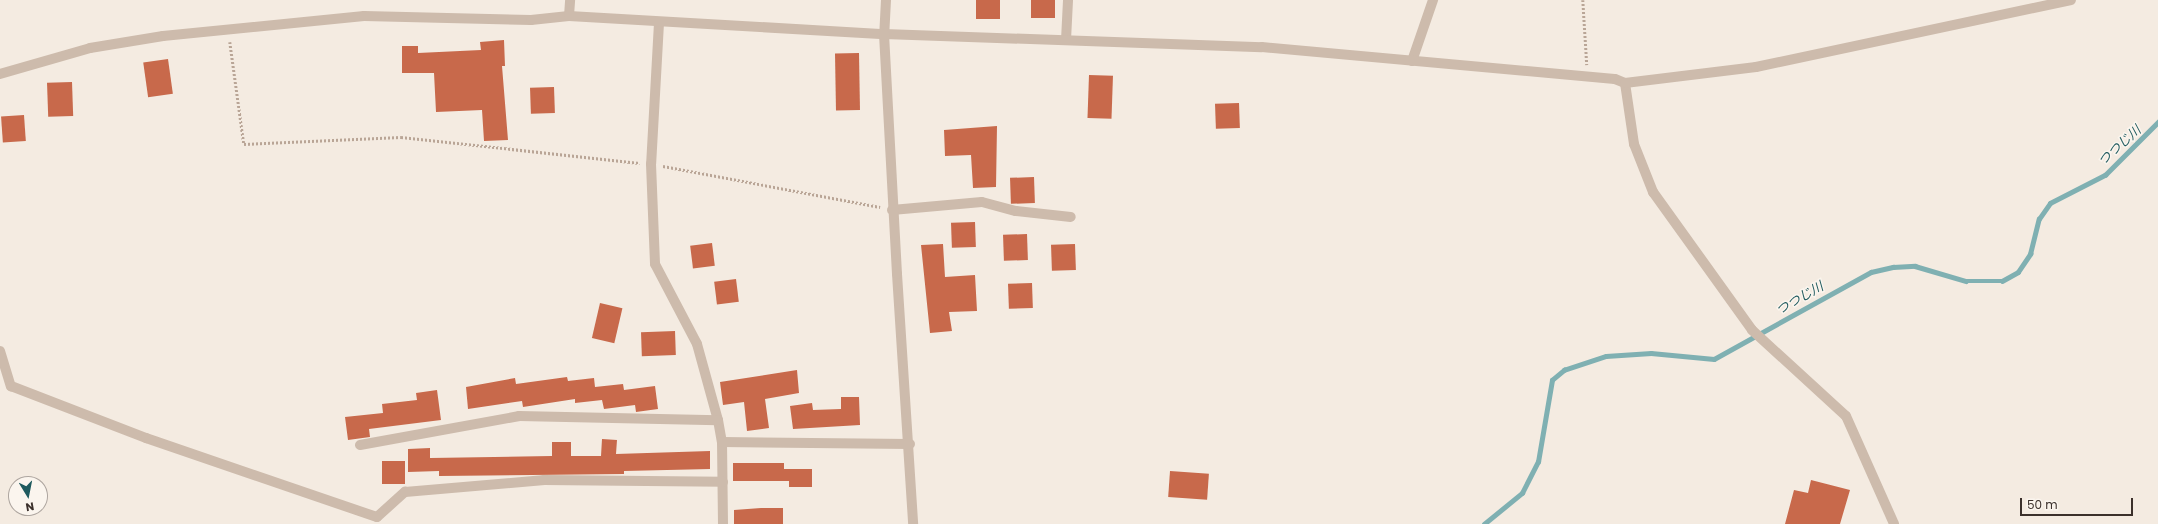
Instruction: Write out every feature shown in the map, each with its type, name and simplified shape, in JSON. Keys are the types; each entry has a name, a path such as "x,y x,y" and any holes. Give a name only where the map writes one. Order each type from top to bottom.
{"street":[{"path":"569,16 570,0"},
{"path":"886,0 884,34 892,210 910,444 914,524"},
{"path":"1066,40 1068,0"},
{"path":"1412,61 1433,0"},
{"path":"0,74 90,48 229,30 364,16 531,20 569,16 659,23 884,34 1262,47 1588,78 1615,79 1625,83 1756,67 2071,0"},
{"path":"659,23 651,164 655,264 697,344 718,420 722,442 723,524"},
{"path":"1625,83 1634,144 1653,192 1752,330 1846,416 1894,524"},
{"path":"892,210 982,202 1016,211 1071,217"},
{"path":"0,351 11,386 146,438 377,517 405,492 544,480 723,482"},
{"path":"360,445 519,416 718,420"},
{"path":"722,442 910,444"}],"path":[{"path":"1583,0 1588,78"},
{"path":"229,30 244,144 401,137 651,164 892,210"}],"building":[{"path":"976,0 1000,0 1000,19 976,19"},
{"path":"1031,0 1055,0 1055,18 1031,18"},
{"path":"504,40 505,66 502,66 508,140 484,141 482,110 436,112 434,73 402,73 402,46 418,46 418,53 481,50 480,42"},
{"path":"835,53 859,53 860,110 836,110"},
{"path":"168,59 173,94 148,97 143,62"},
{"path":"1089,75 1113,76 1111,119 1087,118"},
{"path":"72,82 73,116 48,117 47,83"},
{"path":"554,87 555,113 531,114 530,88"},
{"path":"1239,103 1240,128 1216,129 1215,104"},
{"path":"24,115 26,141 3,143 1,117"},
{"path":"997,126 996,187 973,188 971,155 945,156 944,130"},
{"path":"1034,177 1035,203 1011,204 1010,178"},
{"path":"975,222 976,247 952,248 951,223"},
{"path":"1027,234 1028,260 1004,261 1003,235"},
{"path":"712,243 715,266 693,269 690,246"},
{"path":"943,244 945,277 975,275 977,311 949,312 952,331 930,333 921,245"},
{"path":"1075,244 1076,270 1052,271 1051,245"},
{"path":"736,279 739,302 717,305 714,282"},
{"path":"1032,283 1033,308 1009,309 1008,284"},
{"path":"600,303 622,308 614,343 592,338"},
{"path":"675,331 676,355 642,356 641,332"},
{"path":"797,370 799,393 765,399 769,428 747,431 744,402 723,405 720,382"},
{"path":"567,377 568,381 594,378 595,387 623,384 624,390 655,386 658,409 636,412 635,405 604,409 602,400 575,403 575,399 523,407 522,401 468,409 466,387 515,378 516,384"},
{"path":"437,390 441,420 369,429 370,437 348,440 345,417 383,413 382,404 417,400 416,393"},
{"path":"841,397 859,397 860,425 793,429 790,406 812,403 813,410 841,409"},
{"path":"602,439 617,440 616,454 710,451 710,469 624,471 624,474 439,476 439,471 408,472 408,449 430,448 430,458 552,456 552,442 571,442 571,456 601,456"},
{"path":"382,461 405,461 405,484 382,484"},
{"path":"733,463 784,463 784,469 812,469 812,487 789,487 789,481 733,481"},
{"path":"1170,471 1209,474 1207,500 1168,497"},
{"path":"1811,480 1850,490 1840,524 1785,524 1794,490 1808,493"},
{"path":"783,508 783,524 734,524 734,510"}],"waterway":[{"name":"つつじ川","path":"1484,524 1522,493 1538,462 1552,380 1564,370 1606,356 1651,353 1714,359 1871,272 1893,267 1915,266 1966,281 2002,281 2018,272 2030,254 2039,219 2050,203 2105,175 2158,122"}]}
